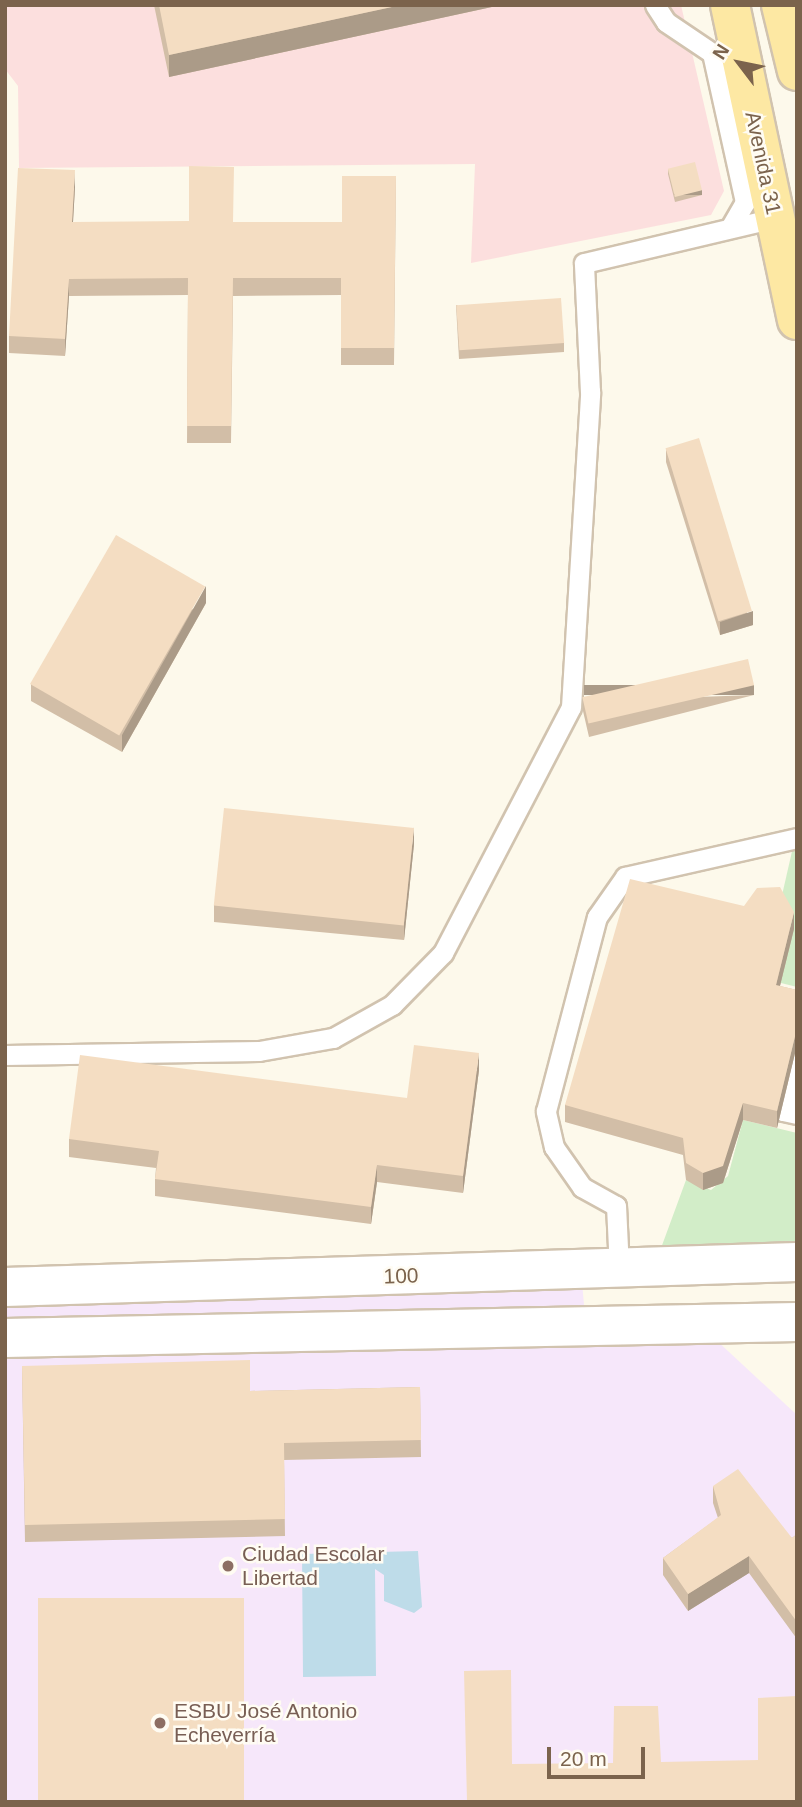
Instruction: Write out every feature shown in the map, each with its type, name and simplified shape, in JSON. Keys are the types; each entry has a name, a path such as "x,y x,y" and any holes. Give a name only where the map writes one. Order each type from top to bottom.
{"main road":[{"name":"Avenida 31","path":"730,5 797,320"},
{"path":"781,5 797,71"}],"street":[{"name":"100","path":"5,1287 797,1262"},
{"path":"5,1338 797,1322"}],"lane":[{"path":"655,5 666,22 744,72"},
{"path":"712,53 745,202 730,229"},
{"path":"5,1055 259,1051 333,1038 392,1004 443,953 571,706 590,392 584,263 775,218"},
{"path":"619,1269 616,1206 582,1187 554,1147 546,1111 597,917 625,877 797,838"},
{"path":"797,1060 783,1111 797,1114"}],"shaded area":[{"path":"5,5 681,5 724,191 711,215 471,263 475,164 19,168 18,86 5,69"},
{"name":"Ciudad Escolar Libertad","path":"581,1271 586,1327 700,1325 797,1415 797,1802 5,1802 5,1287"}],"green space":[{"path":"793,847 797,847 797,987 781,983 780,904"},
{"path":"743,1120 797,1133 797,1249 657,1259 686,1180 711,1190 728,1176"}],"water":[{"path":"418,1551 422,1607 414,1613 384,1601 384,1575 375,1569 376,1676 303,1677 302,1554"}],"building":[{"path":"159,5 401,5 169,55"},
{"path":"695,162 702,190 675,197 668,169"},
{"path":"189,166 234,167 233,222 342,222 342,176 396,176 394,348 341,348 341,278 233,278 231,426 187,426 188,278 69,279 65,339 9,336 18,168 75,170 72,222 189,221"},
{"path":"561,298 564,343 459,350 456,305"},
{"path":"699,438 752,611 718,621 666,448"},
{"path":"116,535 205,586 119,735 30,684"},
{"path":"748,659 754,685 588,724 582,697"},
{"path":"224,808 414,828 404,925 214,905"},
{"path":"630,879 744,906 757,888 780,887 794,912 776,985 797,990 797,1028 777,1111 743,1103 723,1166 703,1173 686,1163 683,1138 565,1105"},
{"path":"414,1045 479,1053 463,1176 377,1165 371,1207 155,1179 159,1151 69,1139 80,1055 407,1098"},
{"path":"250,1360 250,1391 420,1387 421,1440 284,1443 285,1519 25,1525 22,1366"},
{"path":"738,1469 792,1538 797,1534 797,1622 749,1556 688,1594 663,1558 721,1515 713,1486"},
{"path":"38,1598 244,1598 244,1801 38,1801"},
{"path":"511,1670 512,1764 613,1763 614,1706 658,1706 661,1762 758,1760 758,1698 797,1696 797,1802 467,1802 464,1671"}],"place":[{"name":"Ciudad Escolar Libertad","path":"228,1566"},
{"name":"ESBU José Antonio Echeverría","path":"160,1723"}]}
